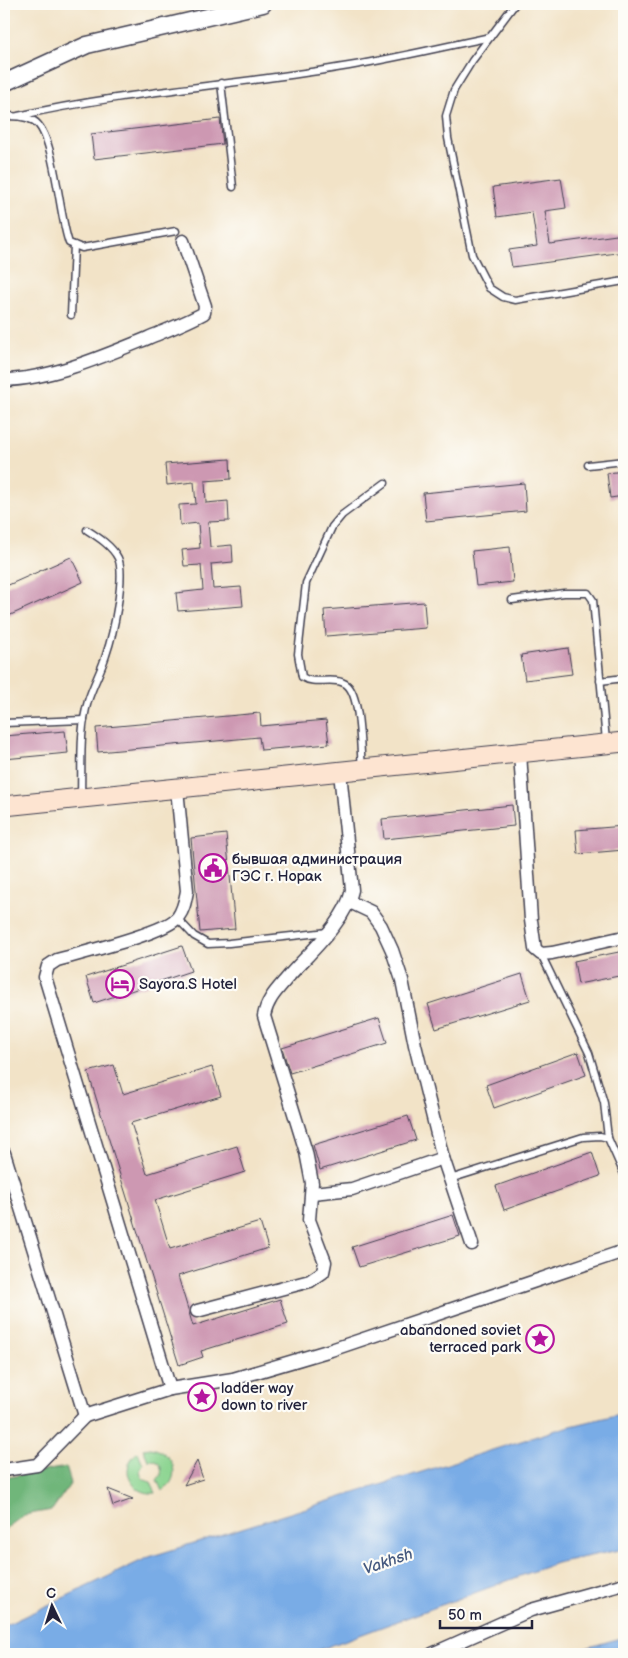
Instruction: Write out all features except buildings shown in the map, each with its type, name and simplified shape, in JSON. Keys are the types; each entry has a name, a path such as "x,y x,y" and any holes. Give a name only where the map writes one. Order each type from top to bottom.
{"main road":[{"path":"4,806 615,743"}],"street":[{"path":"4,83 87,45 263,4"},
{"path":"4,380 14,380 58,371 118,350 204,313 205,306 179,236"},
{"path":"520,753 532,938 535,950 541,954 552,954 624,937"},
{"path":"197,1311 310,1281 323,1272 325,1262 309,1220 308,1210 312,1183 306,1152 264,1016 266,1006 273,994 328,932 350,902 352,890 340,772"},
{"path":"170,1389 46,977 48,966 57,960 147,934 177,918 185,903 187,891 177,789"},
{"path":"350,902 371,912 381,926 392,950 402,980 415,1045 443,1158 472,1244"},
{"path":"4,1153 85,1416"},
{"path":"312,1193 352,1189 443,1158"},
{"path":"4,1470 37,1465 85,1416 170,1389 233,1379 322,1352 624,1251"},
{"path":"432,1654 531,1610 624,1584"}],"lane":[{"path":"515,4 472,61 454,90 446,116 451,156 472,255 489,288 503,297 515,300 624,281"},
{"path":"4,116 18,116 68,104 348,66 490,37"},
{"path":"221,83 233,187"},
{"path":"18,116 35,121 45,134 54,169 65,232 69,243 82,248 179,236"},
{"path":"71,315 74,245"},
{"path":"588,465 624,460"},
{"path":"362,770 358,712 353,694 347,685 337,681 308,681 302,678 298,654 306,583 332,526 385,483"},
{"path":"81,797 84,720 88,701 107,654 118,603 121,567 117,556 103,541 87,530"},
{"path":"512,600 564,593 588,593 593,600 600,681 615,743"},
{"path":"600,681 624,678"},
{"path":"4,723 84,720"},
{"path":"177,918 194,936 208,944 229,944 328,932"},
{"path":"541,954 589,1053 604,1103 608,1138 624,1174"},
{"path":"450,1179 583,1137 600,1136 608,1138"}],"green space":[{"path":"143,1449 159,1450 170,1460 173,1466 174,1473 172,1479 162,1491 157,1480 161,1475 160,1466 155,1461 148,1460"},
{"path":"138,1452 143,1464 140,1470 142,1478 151,1482 156,1493 147,1493 140,1490 130,1480 129,1466 132,1458"},
{"path":"66,1467 71,1483 52,1510 24,1515 4,1530 4,1478"}],"water":[{"name":"Vakhsh","path":"624,1413 624,1549 556,1563 308,1654 4,1654 4,1626 149,1557 563,1428"},
{"path":"624,1637 624,1654 565,1654"}],"place":[{"name":"бывшая администрация ГЭС г. Норак","path":"213,868"},
{"name":"Sayora.S Hotel","path":"120,984"},
{"name":"abandoned soviet terraced park","path":"540,1339"},
{"name":"ladder way down to river","path":"202,1397"}]}
